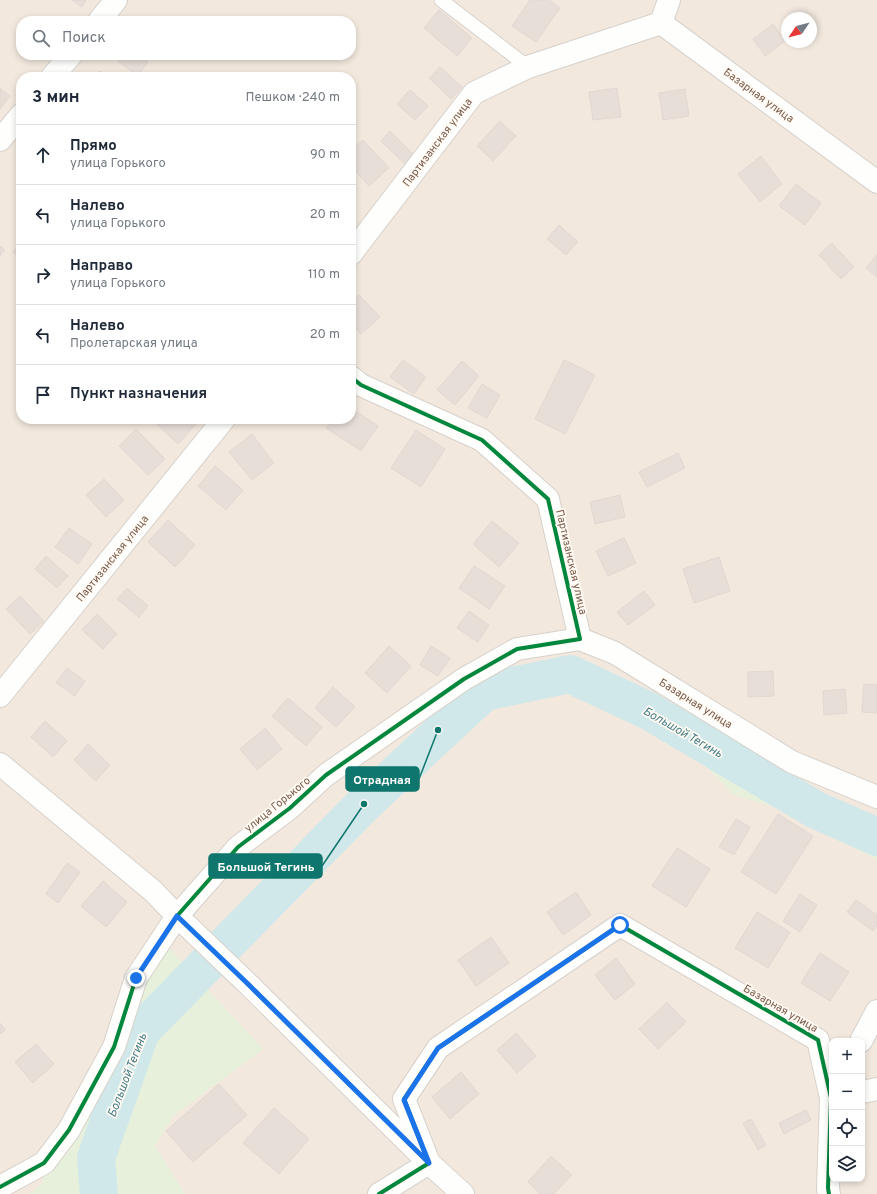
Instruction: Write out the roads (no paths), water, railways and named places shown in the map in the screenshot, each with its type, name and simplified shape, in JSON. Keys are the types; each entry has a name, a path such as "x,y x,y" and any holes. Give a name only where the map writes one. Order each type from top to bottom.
{"street":[{"path":"103,16 116,0"},
{"path":"661,23 669,0"},
{"name":"Партизанская улица","path":"356,247 474,93 528,67 661,23"},
{"name":"Базарная улица","path":"661,23 877,182"},
{"path":"56,72 67,60"},
{"path":"0,140 16,121"},
{"name":"Партизанская улица","path":"356,381 361,385 482,440 548,499 580,639"},
{"name":"Партизанская улица","path":"0,696 220,424"},
{"name":"Базарная улица","path":"580,639 615,653 792,762 877,797"},
{"name":"улица Горького","path":"0,1187 44,1162 69,1130 114,1047 136,978 238,847 290,808 326,775 464,679 517,649 580,639"},
{"path":"0,764 153,891 429,1163 463,1194"},
{"name":"Базарная улица","path":"429,1163 404,1100 438,1048 620,925 818,1040 829,1085"},
{"path":"863,1038 877,1011"},
{"path":"865,1091 877,1089"},
{"name":"Базарная улица","path":"829,1194 831,1110"},
{"path":"379,1194 429,1163"}],"lane":[{"path":"441,0 528,67"}],"waterway":[{"name":"Большой Тегинь","path":"99,1194 96,1158 141,1031 364,804 484,692 570,674 649,711 816,810 877,837"}],"place":[{"name":"Отрадная","path":"438,730"},
{"name":"Большой Тегинь","path":"364,804"}]}
